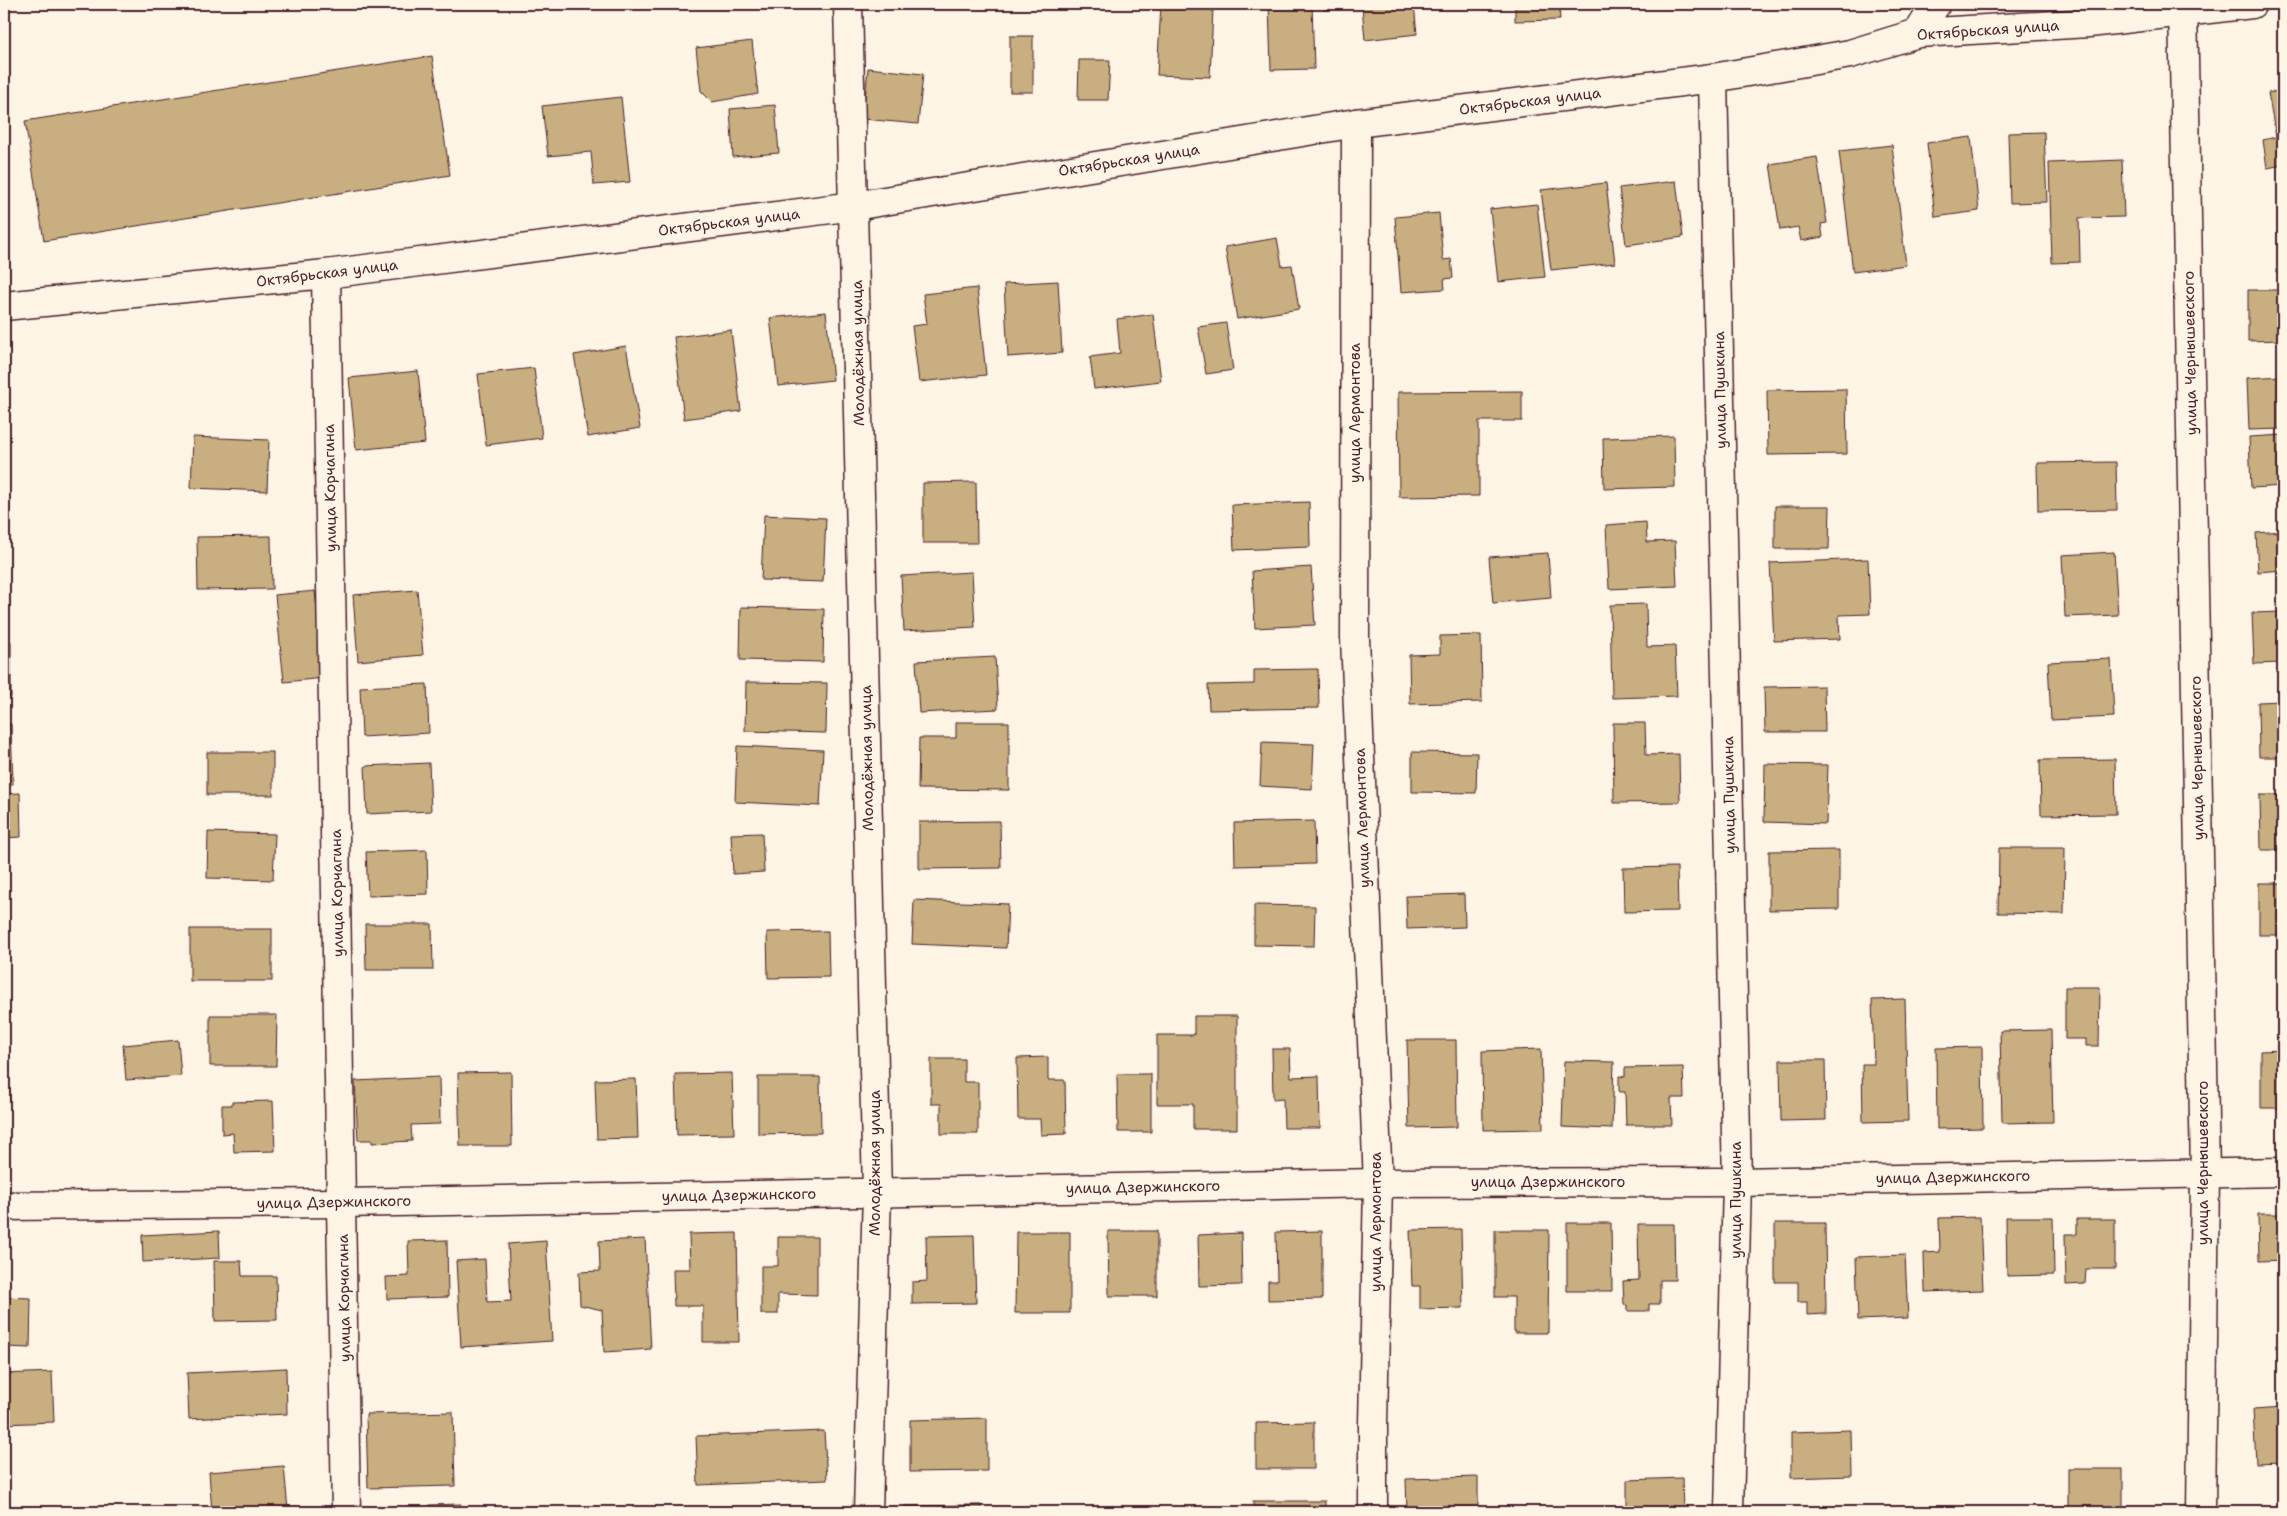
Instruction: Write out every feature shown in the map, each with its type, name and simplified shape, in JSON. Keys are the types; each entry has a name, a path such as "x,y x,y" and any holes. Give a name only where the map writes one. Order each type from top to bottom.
{"street":[{"name":"Молодёжная улица","path":"848,4 877,1192 868,1512"},
{"path":"1918,33 1936,4"},
{"name":"Октябрьская улица","path":"4,306 326,274 854,206 1356,123 1713,78 1850,54 1918,33 2089,24 2184,8 2252,4"},
{"name":"улица Чернышевского","path":"2184,8 2205,1173 2200,1512"},
{"name":"улица Пушкина","path":"1713,78 1737,1182 1729,1512"},
{"name":"улица Лермонтова","path":"1356,123 1355,638 1378,1182 1372,1424 1373,1512"},
{"name":"улица Корчагина","path":"326,274 343,1202 346,1512"},
{"name":"улица Дзержинского","path":"4,1206 343,1202 1378,1182 1737,1182 2283,1172"}],"building":[{"path":"860,4 900,4 900,8 860,6"},
{"path":"1269,4 1312,4 1314,69 1271,70"},
{"path":"1323,4 1414,4 1417,34 1365,40 1362,6 1324,10"},
{"path":"1515,4 1559,4 1560,20 1515,21"},
{"path":"1161,5 1213,8 1210,77 1157,75"},
{"path":"1010,36 1033,36 1033,92 1010,92"},
{"path":"752,41 758,94 712,102 701,91 696,48"},
{"path":"432,56 450,175 44,241 25,121"},
{"path":"1079,60 1110,60 1108,100 1078,100"},
{"path":"868,68 923,74 918,124 863,119"},
{"path":"2283,90 2283,165 2267,168 2263,140 2276,137 2268,93"},
{"path":"621,97 630,182 594,185 591,152 548,156 542,106"},
{"path":"775,105 779,153 733,157 730,109"},
{"path":"2044,132 2047,202 2010,203 2008,133"},
{"path":"1971,137 1979,211 1935,217 1927,143"},
{"path":"1892,145 1906,265 1853,272 1839,151"},
{"path":"1817,157 1827,223 1821,224 1823,237 1801,241 1798,227 1780,230 1770,164"},
{"path":"2122,160 2124,217 2079,218 2080,262 2052,263 2049,163"},
{"path":"1676,181 1683,237 1626,245 1619,188"},
{"path":"1606,183 1615,263 1551,270 1541,190"},
{"path":"1537,204 1545,277 1498,282 1490,209"},
{"path":"1439,213 1443,260 1451,259 1453,278 1444,279 1445,289 1401,292 1395,217"},
{"path":"1277,238 1282,266 1292,265 1299,309 1237,319 1225,247"},
{"path":"1058,281 1062,353 1008,357 1004,284"},
{"path":"977,288 986,375 919,382 912,326 927,324 923,294"},
{"path":"2248,290 2283,290 2283,340 2248,341"},
{"path":"826,312 833,380 778,386 770,318"},
{"path":"1153,314 1161,381 1094,389 1090,357 1120,353 1117,319"},
{"path":"1226,323 1233,370 1206,374 1198,327"},
{"path":"731,330 741,411 684,419 674,337"},
{"path":"626,346 640,428 588,437 574,355"},
{"path":"534,368 542,438 486,445 478,374"},
{"path":"418,371 425,443 356,450 349,378"},
{"path":"2283,376 2283,429 2249,430 2247,378"},
{"path":"1846,389 1847,454 1768,455 1767,390"},
{"path":"1522,391 1522,421 1479,421 1479,496 1399,497 1398,392"},
{"path":"2283,435 2283,486 2251,488 2249,437"},
{"path":"1674,436 1675,487 1604,489 1603,438"},
{"path":"193,437 269,440 267,491 191,488"},
{"path":"2116,462 2117,510 2038,511 2037,463"},
{"path":"976,482 977,543 923,543 923,483"},
{"path":"1309,502 1310,547 1234,550 1232,505"},
{"path":"1775,506 1830,506 1829,549 1775,549"},
{"path":"764,515 826,518 823,582 761,580"},
{"path":"1646,522 1647,542 1675,541 1677,586 1609,589 1606,525"},
{"path":"2283,531 2283,570 2258,572 2256,533"},
{"path":"271,536 272,589 198,590 197,537"},
{"path":"2114,552 2118,615 2065,617 2062,555"},
{"path":"1548,553 1551,598 1493,603 1489,557"},
{"path":"1868,559 1870,614 1839,615 1840,639 1774,641 1770,563"},
{"path":"1311,567 1315,625 1255,628 1252,571"},
{"path":"972,572 975,627 904,631 901,576"},
{"path":"417,590 423,655 358,661 353,595"},
{"path":"315,591 324,678 284,682 275,595"},
{"path":"1646,604 1647,647 1675,646 1677,696 1612,698 1610,605"},
{"path":"741,607 824,609 823,662 740,660"},
{"path":"2283,612 2283,663 2254,664 2252,613"},
{"path":"1481,635 1482,702 1410,704 1409,655 1440,654 1440,636"},
{"path":"4,642 11,642 11,697 4,697"},
{"path":"995,657 998,709 919,713 916,661"},
{"path":"2111,659 2114,717 2051,720 2048,662"},
{"path":"1318,669 1319,708 1209,710 1208,685 1254,684 1254,670"},
{"path":"746,682 827,683 826,733 745,731"},
{"path":"427,684 429,733 362,737 360,687"},
{"path":"1824,686 1825,732 1765,732 1764,687"},
{"path":"2283,701 2283,757 2259,757 2258,702"},
{"path":"956,722 1009,722 1009,790 918,789 919,738 956,738"},
{"path":"1613,723 1645,723 1646,755 1679,754 1680,802 1614,803"},
{"path":"4,724 11,724 13,784 4,784"},
{"path":"1262,742 1314,744 1312,789 1260,786"},
{"path":"737,746 823,750 820,806 735,802"},
{"path":"207,752 273,752 273,795 207,795"},
{"path":"1412,752 1477,753 1476,793 1412,792"},
{"path":"2115,759 2116,814 2041,815 2040,760"},
{"path":"429,763 431,811 367,814 365,766"},
{"path":"1765,764 1828,765 1826,824 1764,822"},
{"path":"20,793 21,837 4,838 4,794"},
{"path":"2260,795 2283,795 2283,850 2261,850"},
{"path":"1000,821 1001,868 919,869 919,822"},
{"path":"1314,821 1315,864 1235,866 1234,823"},
{"path":"208,832 275,834 273,880 207,878"},
{"path":"762,833 764,872 733,874 731,834"},
{"path":"1999,848 2065,848 2064,914 1998,913"},
{"path":"427,850 428,894 368,896 366,852"},
{"path":"1839,850 1839,909 1769,910 1769,851"},
{"path":"1677,867 1678,911 1624,912 1623,868"},
{"path":"2259,883 2283,883 2283,935 2259,935"},
{"path":"1464,894 1465,927 1407,929 1406,896"},
{"path":"914,900 1008,904 1006,948 912,944"},
{"path":"1254,905 1315,906 1314,946 1254,945"},
{"path":"365,924 432,924 433,970 366,970"},
{"path":"190,929 272,929 272,981 190,981"},
{"path":"828,931 829,977 768,978 767,932"},
{"path":"2065,987 2100,987 2099,1046 2086,1046 2086,1039 2065,1039"},
{"path":"1905,999 1908,1121 1863,1122 1862,1064 1874,1064 1872,1000"},
{"path":"210,1015 277,1015 276,1066 210,1066"},
{"path":"1194,1016 1237,1016 1237,1129 1193,1129 1193,1104 1157,1104 1157,1035 1194,1035"},
{"path":"2051,1030 2053,1122 2002,1123 2000,1031"},
{"path":"178,1040 181,1076 126,1080 123,1045"},
{"path":"1407,1040 1456,1040 1457,1127 1409,1128"},
{"path":"1982,1047 1983,1128 1937,1129 1936,1048"},
{"path":"1272,1049 1290,1049 1291,1077 1319,1076 1320,1128 1284,1128 1283,1099 1273,1100"},
{"path":"1541,1049 1543,1129 1483,1130 1482,1051"},
{"path":"2281,1050 2281,1063 2283,1063 2283,1108 2261,1108 2261,1051"},
{"path":"1048,1057 1048,1080 1065,1080 1066,1134 1041,1135 1040,1119 1018,1119 1017,1058"},
{"path":"931,1059 964,1059 964,1082 978,1082 978,1134 941,1134 941,1104 931,1104"},
{"path":"1780,1060 1825,1060 1826,1120 1781,1121"},
{"path":"1564,1061 1614,1062 1612,1129 1562,1127"},
{"path":"1683,1067 1684,1098 1671,1098 1672,1125 1626,1125 1625,1092 1619,1092 1619,1076 1625,1077 1625,1068"},
{"path":"511,1072 512,1146 460,1146 458,1073"},
{"path":"732,1073 734,1134 677,1135 675,1074"},
{"path":"1117,1074 1151,1074 1151,1132 1118,1132"},
{"path":"439,1077 440,1124 411,1125 412,1141 372,1143 372,1140 358,1140 355,1081"},
{"path":"758,1077 820,1077 821,1133 758,1134"},
{"path":"636,1079 638,1138 597,1139 595,1080"},
{"path":"4,1083 9,1083 9,1101 4,1102"},
{"path":"273,1101 275,1151 234,1152 233,1133 222,1134 222,1105 232,1105 232,1102"},
{"path":"2258,1214 2283,1214 2283,1260 2259,1261"},
{"path":"1980,1217 1983,1290 1925,1292 1924,1253 1940,1252 1939,1218"},
{"path":"2006,1217 2053,1217 2054,1275 2007,1276"},
{"path":"2077,1219 2115,1219 2115,1269 2086,1269 2085,1284 2066,1285 2065,1234 2077,1234"},
{"path":"1567,1223 1611,1223 1612,1291 1567,1291"},
{"path":"1775,1223 1825,1223 1826,1314 1807,1315 1807,1302 1798,1302 1798,1282 1775,1282"},
{"path":"1638,1224 1674,1224 1675,1280 1660,1280 1660,1304 1649,1304 1649,1311 1627,1311 1627,1305 1624,1305 1623,1281 1639,1280"},
{"path":"1461,1229 1463,1308 1420,1309 1420,1286 1412,1286 1410,1230"},
{"path":"1495,1230 1549,1230 1548,1333 1514,1333 1514,1297 1495,1297"},
{"path":"219,1231 220,1258 143,1262 142,1235"},
{"path":"1108,1231 1157,1231 1157,1296 1109,1296"},
{"path":"1322,1231 1322,1299 1268,1300 1268,1281 1277,1281 1276,1232"},
{"path":"1016,1232 1070,1232 1070,1313 1015,1313"},
{"path":"737,1233 739,1342 703,1342 703,1306 674,1306 673,1269 690,1269 689,1234"},
{"path":"1241,1233 1242,1285 1199,1286 1198,1235"},
{"path":"974,1235 976,1303 912,1304 912,1282 927,1281 926,1236"},
{"path":"778,1237 817,1237 817,1295 778,1294 778,1314 761,1314 761,1266 778,1266"},
{"path":"645,1239 651,1349 604,1352 602,1310 580,1305 579,1272 600,1271 599,1241"},
{"path":"447,1240 448,1297 387,1299 386,1277 409,1276 408,1241"},
{"path":"546,1241 552,1341 461,1347 456,1261 485,1259 487,1302 511,1301 508,1244"},
{"path":"1905,1255 1908,1318 1858,1320 1856,1257"},
{"path":"214,1261 241,1261 242,1276 276,1276 277,1320 215,1321"},
{"path":"4,1297 31,1298 30,1348 4,1347"},
{"path":"286,1368 287,1414 189,1419 187,1373"},
{"path":"52,1372 54,1422 4,1424 4,1374"},
{"path":"2283,1408 2283,1462 2256,1463 2253,1410"},
{"path":"453,1412 455,1486 368,1488 366,1414"},
{"path":"987,1418 987,1471 910,1472 910,1420"},
{"path":"1314,1422 1314,1469 1256,1469 1256,1423"},
{"path":"1851,1430 1852,1476 1791,1478 1791,1432"},
{"path":"824,1431 827,1480 698,1485 696,1436"},
{"path":"284,1466 288,1510 212,1512 209,1472"},
{"path":"2068,1469 2123,1469 2123,1512 2068,1512"},
{"path":"1478,1477 1478,1512 1407,1512 1406,1479"},
{"path":"1682,1478 1683,1512 1627,1512 1627,1480"},
{"path":"1253,1501 1325,1501 1325,1512 1253,1512"},
{"path":"461,1504 461,1512 429,1512 429,1505"},
{"path":"981,1505 981,1512 905,1512 905,1506"}]}
